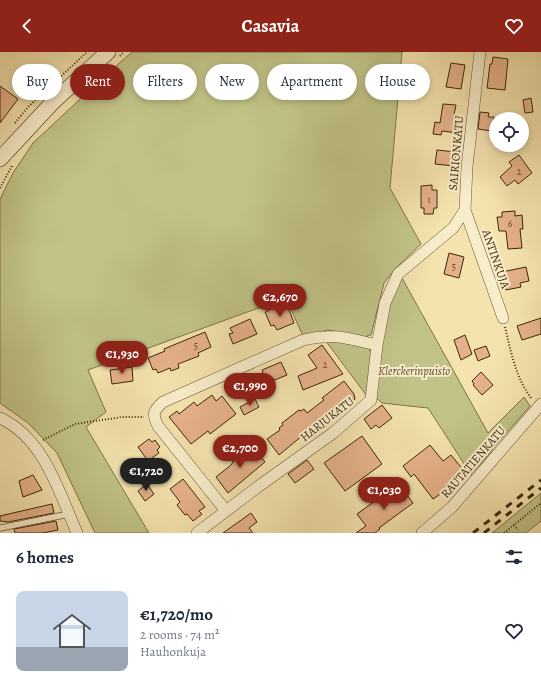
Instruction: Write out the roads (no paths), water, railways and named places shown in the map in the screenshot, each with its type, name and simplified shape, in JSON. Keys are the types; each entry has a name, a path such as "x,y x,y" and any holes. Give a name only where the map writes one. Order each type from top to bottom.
{"main road":[{"path":"0,159 54,101 102,54"}],"street":[{"name":"SAIRIONKATU","path":"465,210 467,167 480,52"},
{"name":"ANTINKUJA","path":"465,210 503,318"},
{"name":"HARJUKATU","path":"197,533 333,433 371,400 376,345 385,303 398,274 453,228 465,210"},
{"path":"226,511 158,426 153,417 154,412 163,402 303,340 331,336 343,337 376,345"},
{"name":"RAUTATIENKATU","path":"422,533 452,507 540,406"},
{"path":"0,418 8,421 24,434 43,457 77,533"}],"lane":[{"path":"0,528 69,514"}],"railway":[{"path":"473,533 541,480"},
{"path":"484,533 541,488"}],"park label":[{"name":"Klerckerinpuisto","path":"414,371"}]}
